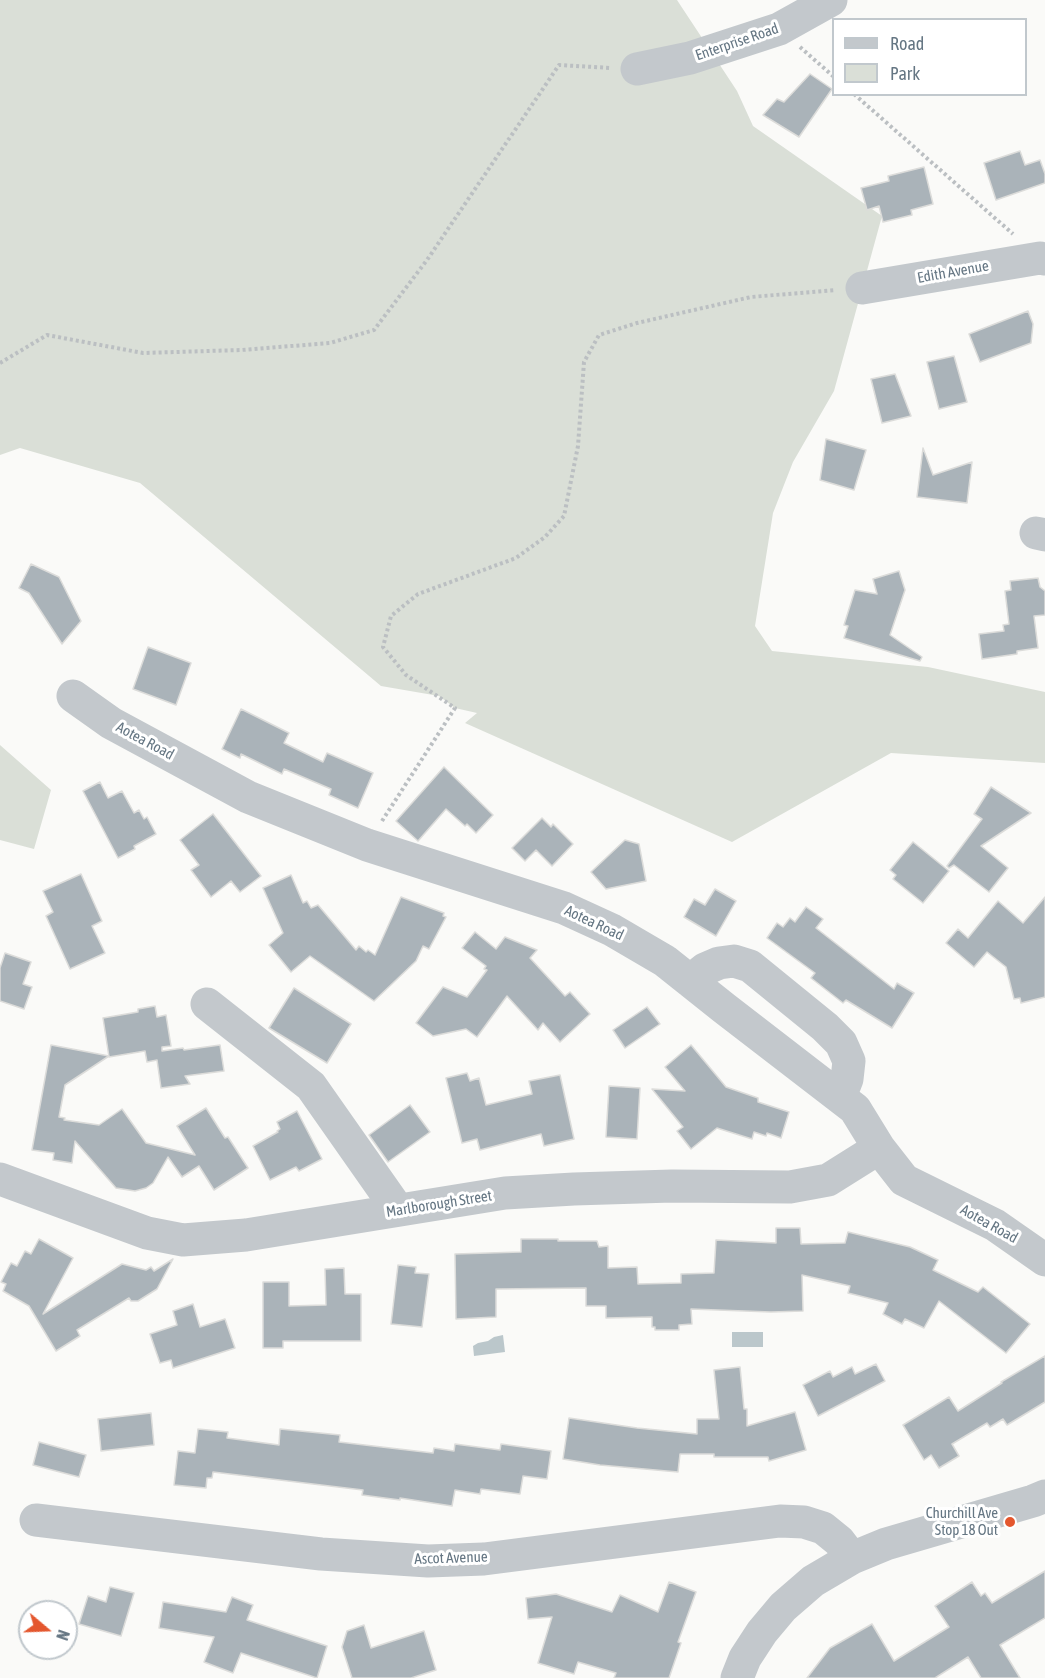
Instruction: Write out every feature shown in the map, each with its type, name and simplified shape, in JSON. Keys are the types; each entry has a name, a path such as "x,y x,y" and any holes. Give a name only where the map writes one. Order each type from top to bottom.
{"street":[{"name":"Enterprise Road","path":"637,69 690,58 779,29 831,0"},
{"name":"Edith Avenue","path":"862,288 1043,257"},
{"name":"Aotea Road","path":"72,696 111,723 248,796 367,845 564,908 612,930 665,961 855,1109 879,1148 904,1180 995,1225 1045,1260"},
{"path":"690,981 705,969 719,963 735,961 750,966 825,1027 841,1043 849,1061 847,1079 840,1097"},
{"path":"207,1004 311,1086 398,1210"},
{"name":"Marlborough Street","path":"0,1179 147,1233 183,1240 246,1235 516,1192 672,1186 790,1187 828,1180 879,1148"},
{"path":"737,1678 745,1658 762,1632 783,1607 813,1581 852,1558 886,1544 1045,1496"},
{"name":"Ascot Avenue","path":"36,1520 321,1554 428,1561 484,1559 780,1521 804,1522 823,1528 838,1540 852,1558"}],"path":[{"path":"779,29 832,75"},
{"path":"0,363 47,335 143,353 241,350 330,343 374,330 427,260 559,65 637,69"},
{"path":"856,96 1043,257"},
{"path":"367,845 455,708 406,675 383,647 392,616 418,594 516,558 545,537 564,516 578,446 585,362 599,335 637,322 751,297 862,288"}],"green space":[{"path":"0,0 677,0 737,91 753,126 882,216 834,391 793,462 773,513 755,626 772,651 928,667 1045,692 1045,763 891,753 732,842 465,723 477,713 455,708 439,696 381,686 140,483 20,448 0,455"},
{"path":"0,745 51,790 34,849 0,840"}],"shaded area":[{"path":"732,1332 763,1332 763,1347 732,1347"},
{"path":"503,1335 505,1352 474,1356 473,1346"}],"building":[{"path":"810,74 832,89 799,137 763,115 777,99 784,102"},
{"path":"1020,151 1025,165 1040,160 1045,174 1045,183 996,200 984,163"},
{"path":"924,167 933,204 911,210 912,215 883,222 879,206 867,210 861,188 889,181 888,176"},
{"path":"1028,311 1033,324 1031,343 980,362 969,334"},
{"path":"954,356 967,402 939,409 927,362"},
{"path":"895,374 911,416 882,423 871,379"},
{"path":"826,439 866,450 854,490 820,480"},
{"path":"923,448 933,475 972,462 967,503 917,497"},
{"path":"31,564 59,577 81,621 62,644 29,593 19,588"},
{"path":"899,571 905,590 890,635 922,657 920,661 844,638 848,626 844,625 855,590 877,594 873,579"},
{"path":"1038,578 1040,587 1045,591 1045,615 1034,616 1038,648 1017,651 1017,654 982,659 979,634 1004,631 1003,625 1009,624 1005,591 1011,590 1010,581"},
{"path":"148,647 191,663 176,705 133,689"},
{"path":"241,709 289,733 284,743 323,762 327,753 373,773 358,808 329,795 331,789 284,769 282,774 241,754 240,758 222,749"},
{"path":"444,767 493,815 476,833 446,809 418,841 396,821"},
{"path":"100,782 108,798 122,791 134,813 139,810 144,819 147,817 156,834 118,858 83,791"},
{"path":"991,787 1031,813 981,846 1008,868 989,892 954,865 949,868 947,866 982,819 974,814"},
{"path":"213,814 261,876 240,892 231,881 211,897 191,870 199,865 180,840"},
{"path":"542,818 551,827 553,824 573,844 552,866 536,850 525,861 512,848"},
{"path":"625,840 639,844 646,881 606,889 591,872"},
{"path":"913,842 949,871 923,903 893,879 896,875 890,870"},
{"path":"81,874 102,921 92,926 105,953 70,969 46,916 53,912 43,891"},
{"path":"291,875 303,903 307,901 311,908 318,905 356,950 359,946 375,955 401,897 444,913 443,916 446,917 429,949 423,946 416,961 374,1001 310,956 291,972 269,945 283,933 263,888"},
{"path":"715,889 736,901 716,936 684,917 694,899 705,905"},
{"path":"1045,897 1045,997 1021,1003 1020,998 1014,999 1006,967 987,952 974,967 946,943 958,929 968,938 998,901 1023,923"},
{"path":"806,907 823,919 816,928 894,989 897,983 914,993 892,1028 846,1000 843,1003 811,978 815,973 767,938 777,923 783,927 790,918 795,922"},
{"path":"475,932 496,949 505,937 537,950 530,958 565,996 570,992 590,1014 560,1042 543,1023 538,1030 507,996 477,1037 466,1029 433,1036 416,1023 443,987 467,997 487,970 484,969 486,966 462,948"},
{"path":"5,953 31,962 23,984 32,987 24,1009 0,1001 0,968"},
{"path":"294,988 351,1024 327,1063 269,1028"},
{"path":"155,1006 157,1017 166,1015 171,1046 162,1047 162,1051 220,1045 224,1071 185,1076 190,1084 161,1088 157,1060 147,1062 145,1051 109,1057 103,1018 138,1012 138,1009"},
{"path":"647,1007 660,1024 625,1048 613,1030"},
{"path":"51,1045 109,1056 65,1085 59,1117 65,1118 64,1120 99,1125 122,1109 146,1143 195,1155 177,1126 206,1108 248,1168 214,1190 199,1166 182,1177 168,1157 153,1183 135,1191 116,1188 75,1141 72,1163 53,1160 54,1153 32,1150"},
{"path":"691,1045 726,1087 758,1098 758,1102 789,1112 781,1138 767,1133 766,1136 754,1132 752,1139 717,1128 691,1149 677,1131 683,1127 652,1089 685,1091 665,1067"},
{"path":"467,1073 470,1081 479,1078 486,1105 532,1094 529,1081 560,1075 574,1139 544,1146 541,1134 480,1150 477,1139 462,1143 446,1078"},
{"path":"609,1086 640,1088 637,1139 606,1137"},
{"path":"410,1105 430,1132 388,1162 369,1135"},
{"path":"297,1111 322,1159 299,1171 296,1167 270,1180 253,1146 278,1132 280,1129 277,1122"},
{"path":"776,1228 800,1228 801,1244 845,1243 848,1232 910,1247 938,1260 933,1270 978,1292 983,1287 1030,1324 1006,1353 939,1301 924,1328 905,1319 902,1324 883,1314 888,1303 848,1293 850,1286 802,1275 803,1311 691,1309 692,1324 679,1325 679,1330 655,1330 655,1327 652,1327 652,1317 606,1318 606,1306 586,1306 586,1288 496,1289 496,1317 456,1319 455,1254 521,1252 521,1239 597,1241 599,1247 608,1246 608,1268 637,1267 638,1284 681,1283 681,1274 714,1273 716,1240 776,1243"},
{"path":"39,1239 73,1258 43,1314 122,1264 146,1270 151,1267 154,1271 173,1259 157,1289 138,1301 131,1301 129,1298 77,1330 80,1336 56,1351 29,1306 3,1291 6,1284 1,1282 11,1263 17,1266 25,1251 31,1254"},
{"path":"398,1265 416,1267 415,1273 429,1274 422,1327 391,1324"},
{"path":"344,1268 345,1294 361,1294 361,1341 283,1341 283,1348 263,1348 263,1282 289,1282 289,1306 326,1305 325,1269"},
{"path":"193,1304 200,1327 225,1319 235,1348 173,1368 171,1360 160,1363 150,1334 177,1325 173,1311"},
{"path":"1045,1356 1045,1402 1007,1425 1003,1419 990,1427 987,1423 952,1444 959,1456 939,1468 931,1455 924,1460 903,1425 949,1397 958,1411"},
{"path":"876,1364 885,1381 818,1416 803,1385 830,1371 833,1377 852,1367 855,1374"},
{"path":"740,1367 744,1409 747,1409 747,1426 795,1412 806,1450 769,1461 768,1457 714,1457 714,1454 680,1454 678,1472 600,1465 563,1459 569,1418 697,1434 697,1419 719,1419 714,1370"},
{"path":"151,1413 154,1445 101,1451 98,1419"},
{"path":"198,1429 228,1432 227,1438 279,1445 280,1429 340,1435 339,1442 433,1453 434,1448 454,1451 455,1444 500,1450 501,1444 551,1451 547,1479 523,1476 520,1494 481,1489 480,1494 455,1490 452,1506 362,1495 363,1490 213,1472 212,1478 207,1478 206,1488 174,1485 178,1451 195,1453"},
{"path":"39,1442 86,1455 79,1477 33,1465"},
{"path":"1045,1571 1045,1618 1000,1645 1020,1678 981,1678 968,1657 935,1678 807,1678 830,1648 872,1624 894,1661 949,1627 935,1606 972,1582 981,1596 985,1593 992,1603"},
{"path":"669,1582 696,1592 678,1642 681,1643 669,1678 614,1678 616,1673 578,1662 574,1674 538,1663 552,1617 528,1619 526,1598 556,1594 612,1612 620,1595 658,1612"},
{"path":"110,1587 134,1593 121,1636 79,1624 88,1596 106,1602"},
{"path":"232,1597 253,1605 247,1620 327,1646 317,1678 241,1653 233,1673 204,1662 214,1637 159,1628 163,1602 226,1612"},
{"path":"364,1625 371,1648 424,1631 436,1670 411,1678 352,1678 342,1647 347,1631"}],"place":[{"name":"Churchill Ave Stop 18 Out","path":"1010,1522"}]}
